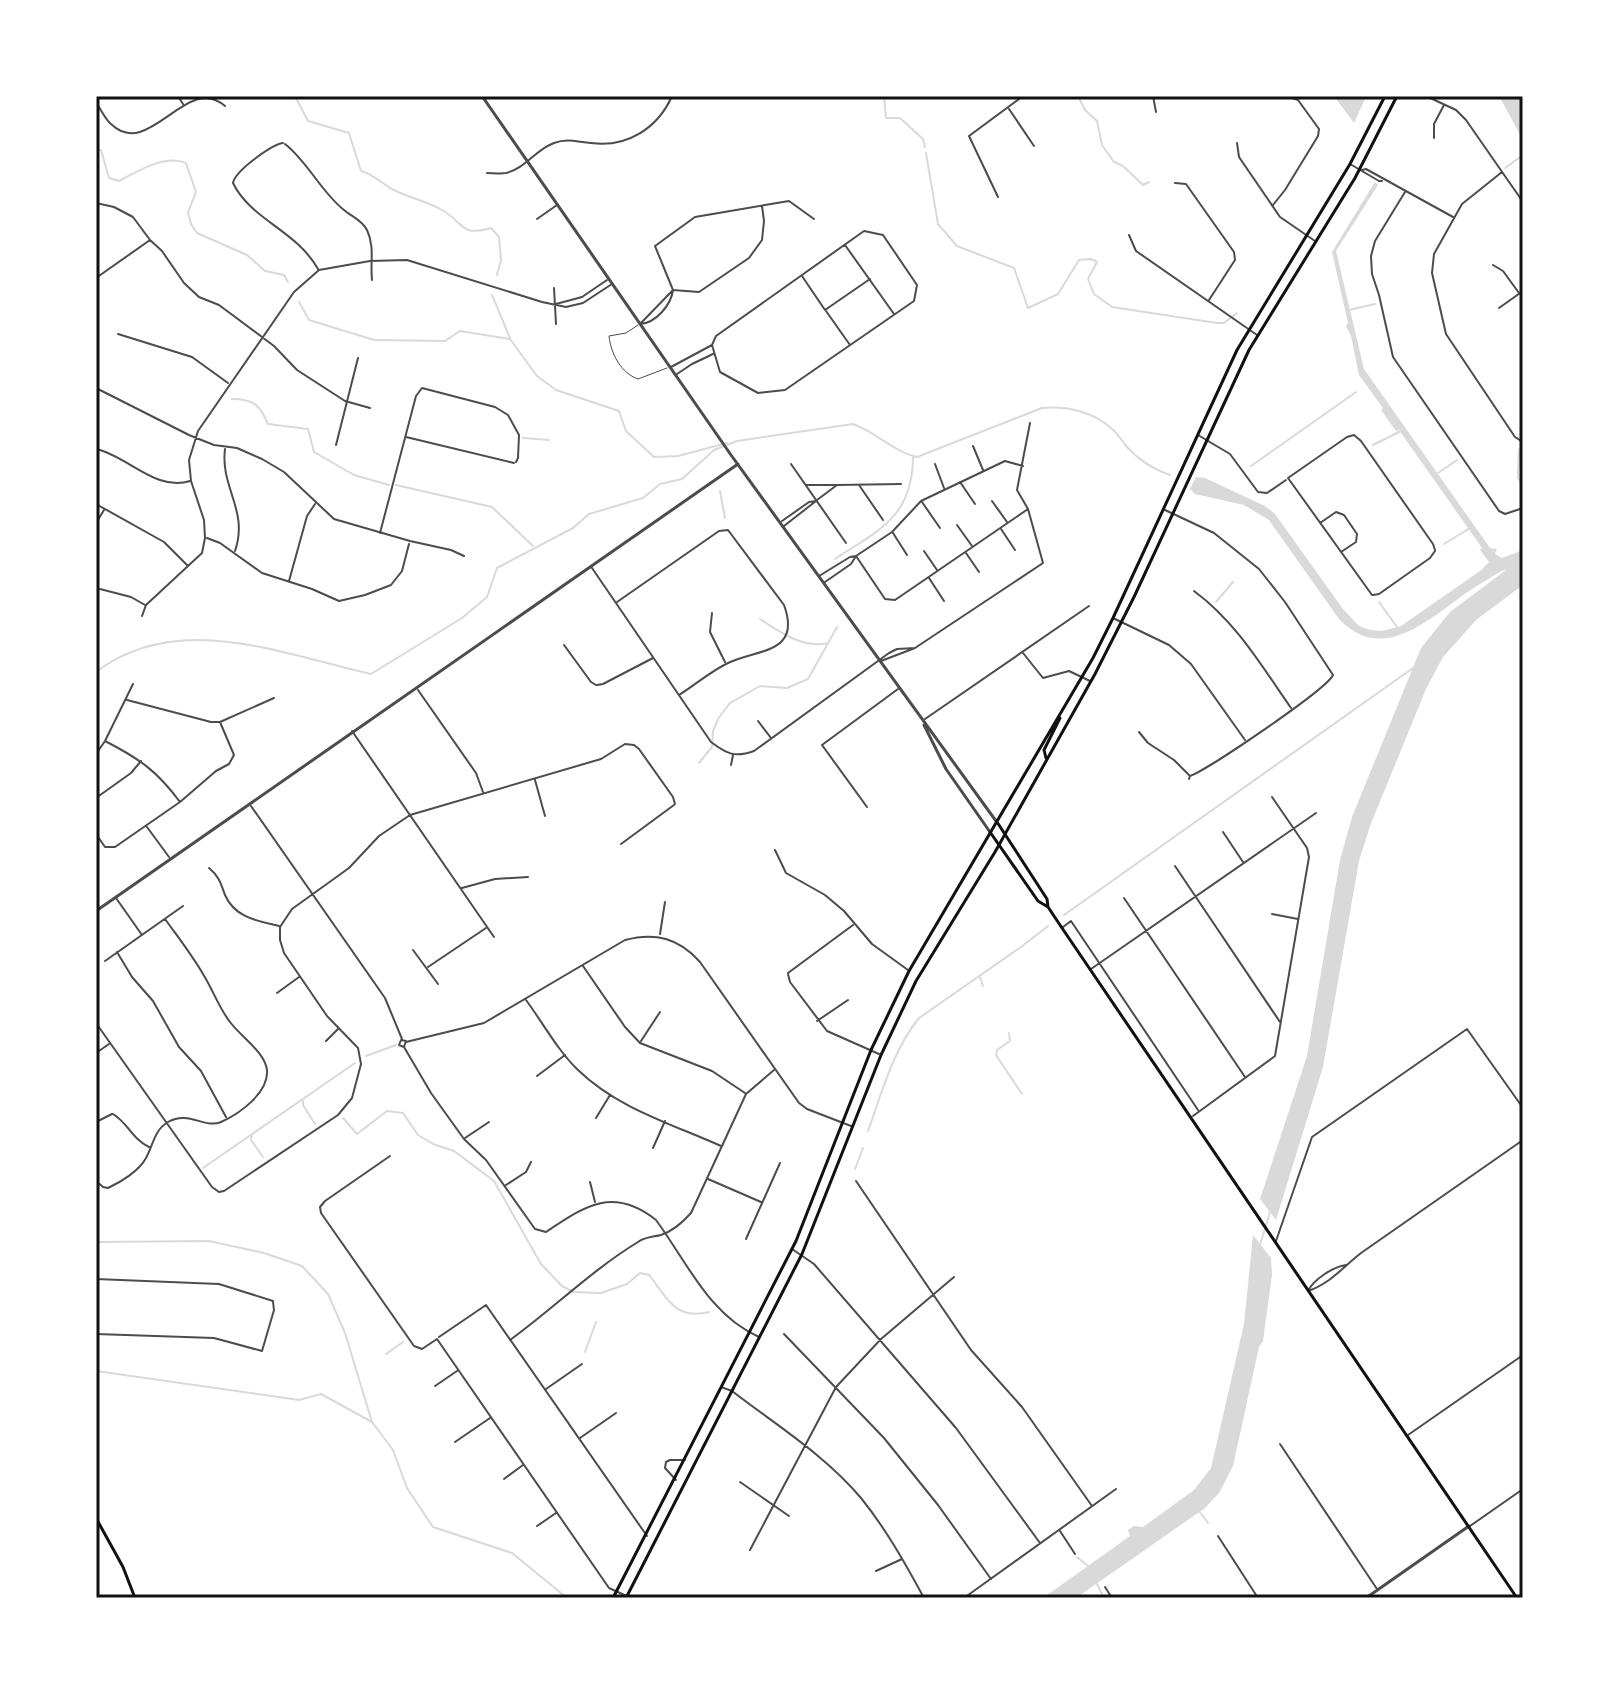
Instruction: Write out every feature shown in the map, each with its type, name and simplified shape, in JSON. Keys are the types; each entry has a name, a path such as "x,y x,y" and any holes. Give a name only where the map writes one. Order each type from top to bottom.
{"main road":[{"path":"613,1598 792,1249 871,1050 909,971 1082,676 1113,618 1248,330 1350,164 1385,96"},
{"path":"628,1597 802,1254 881,1055 918,978 999,845 1090,681 1122,622 1257,335 1361,170 1397,96"},
{"path":"1046,758 1044,750 1061,714"},
{"path":"996,821 1047,899 1048,907"},
{"path":"990,832 1038,901 1048,907 1517,1598"},
{"path":"925,943 936,949"},
{"path":"96,1518 123,1567 135,1598"},
{"path":"647,1536 655,1541"}],"street":[{"path":"178,96 184,105"},
{"path":"96,103 111,125 123,131 136,132 152,127 184,105 204,96 217,99 225,106"},
{"path":"482,96 731,455 996,821"},
{"path":"487,173 507,173 544,147 559,141 572,139 614,143 632,138 665,112 672,96"},
{"path":"998,197 969,136 1023,96"},
{"path":"1153,96 1156,112"},
{"path":"1273,205 1318,136 1319,129 1298,100 1286,96"},
{"path":"1426,96 1444,104 1466,120 1523,202"},
{"path":"1434,138 1434,124 1444,104"},
{"path":"1008,108 1034,146"},
{"path":"227,179 233,178 283,141 339,205 361,221 370,238 372,280"},
{"path":"1237,143 1239,157 1273,205 1290,226 1315,241"},
{"path":"1350,164 1454,218"},
{"path":"1502,172 1462,204 1434,254 1432,273 1446,334 1521,442"},
{"path":"233,178 234,186 254,211 302,245 319,270"},
{"path":"1175,183 1186,184 1234,252 1235,260 1208,301"},
{"path":"1405,192 1375,241 1371,256 1372,274 1393,357 1502,514 1523,508"},
{"path":"640,324 648,324 661,313 675,290 655,246 695,217 792,201 814,219"},
{"path":"96,203 114,207 133,217 184,283 199,297 219,305 274,346 287,363 346,402 370,408"},
{"path":"537,219 558,204"},
{"path":"640,324 675,290 699,292 749,258 762,240 762,206"},
{"path":"864,231 883,235 917,285 914,301 785,390 758,393 720,372 712,345 716,336 845,245 864,231"},
{"path":"1129,235 1136,251 1257,335"},
{"path":"96,278 150,240"},
{"path":"845,245 894,315"},
{"path":"142,616 146,606 202,553 204,520 191,481 189,460 195,437 294,292 319,270 372,261 407,260 566,307 583,303 613,283"},
{"path":"1493,265 1503,271 1521,292 1499,308"},
{"path":"801,275 851,345"},
{"path":"555,304 582,297 610,278"},
{"path":"825,310 870,279"},
{"path":"554,288 556,324"},
{"path":"118,334 192,357 229,383"},
{"path":"671,367 712,345"},
{"path":"677,375 714,354"},
{"path":"336,445 358,358"},
{"path":"96,388 195,437 226,448 237,448 284,472 334,519 464,556"},
{"path":"380,533 406,437 420,390 427,389 501,410 512,420 519,435 518,458 516,464 510,463 406,437"},
{"path":"591,567 711,742 726,754 740,756 754,751 880,662 915,648 1043,563 1028,509 1017,490 1030,423"},
{"path":"1197,434 1230,454 1258,492 1267,493 1288,478 1347,437 1355,433 1437,550 1430,558 1372,596 1288,478"},
{"path":"973,446 983,471"},
{"path":"226,448 225,474 240,517 235,552"},
{"path":"96,449 110,453 165,483 191,481"},
{"path":"819,576 892,532 921,501 1005,461 1023,466"},
{"path":"96,911 738,464"},
{"path":"791,464 846,543"},
{"path":"935,464 945,489"},
{"path":"960,482 975,504"},
{"path":"858,484 883,520"},
{"path":"805,485 901,484"},
{"path":"782,525 837,485"},
{"path":"921,501 940,528"},
{"path":"992,501 1007,523"},
{"path":"289,581 307,516 316,503"},
{"path":"96,504 164,542 189,567"},
{"path":"96,523 104,509"},
{"path":"856,556 885,599 895,600 1028,509"},
{"path":"1139,732 1148,743 1174,760 1189,778 1334,676 1259,569 1214,533 1164,510"},
{"path":"1320,523 1336,512 1344,515 1357,534 1356,542 1340,553"},
{"path":"679,695 726,663 773,649 786,635 788,617 784,605 728,530 728,523"},
{"path":"957,525 972,547"},
{"path":"1000,528 1015,550"},
{"path":"616,603 719,531 728,530"},
{"path":"892,532 907,555"},
{"path":"205,538 235,552 262,573 339,601 385,589 399,577 410,541"},
{"path":"924,551 937,571"},
{"path":"965,552 979,572"},
{"path":"824,582 851,564 856,556"},
{"path":"929,577 944,601"},
{"path":"100,589 131,597 146,606"},
{"path":"1194,591 1236,629 1291,709"},
{"path":"922,721 1089,606"},
{"path":"712,613 710,632 726,663"},
{"path":"1113,618 1169,645 1191,664 1245,741"},
{"path":"564,645 597,687 654,657"},
{"path":"1022,652 1043,678 1069,671 1090,681"},
{"path":"96,754 133,684"},
{"path":"416,687 476,773 483,793"},
{"path":"867,807 822,745 899,689"},
{"path":"127,700 220,722 274,698"},
{"path":"758,721 771,739"},
{"path":"922,721 946,769 990,832"},
{"path":"96,834 108,849 115,847 180,802 234,759 220,722"},
{"path":"352,731 494,937"},
{"path":"105,741 141,760 162,777 180,802"},
{"path":"96,1023 212,1187 219,1192 227,1190 338,1115 352,1098 361,1064 358,1048 327,1016 284,953 280,927 292,909 349,868 379,836 410,815 601,759 632,742 675,804"},
{"path":"731,765 733,755"},
{"path":"96,798 131,773 141,760"},
{"path":"534,778 545,816"},
{"path":"1190,1117 1275,1056 1309,857 1307,848 1272,797"},
{"path":"621,844 675,804"},
{"path":"250,805 385,998 418,1074 464,1139 486,1160 535,1229 546,1232 579,1210 596,1203 612,1202 642,1210 656,1220 714,1305 728,1319 759,1337"},
{"path":"1090,969 1316,813"},
{"path":"146,826 170,859"},
{"path":"1223,832 1244,863"},
{"path":"775,850 786,873 825,895 872,944 909,971"},
{"path":"1175,866 1281,1023"},
{"path":"209,868 217,874 236,910 252,919 280,927"},
{"path":"461,889 495,879 528,877"},
{"path":"115,897 142,935"},
{"path":"1124,898 1245,1078"},
{"path":"660,935 665,902"},
{"path":"105,961 183,906"},
{"path":"1272,914 1300,919"},
{"path":"96,1181 105,1188 113,1186 140,1166 166,1123 190,1117 209,1124 218,1123 258,1096 265,1086 267,1069 262,1056 228,1020 204,976 165,919"},
{"path":"1062,928 1071,921 1198,1111"},
{"path":"855,923 786,974 827,1031 881,1055"},
{"path":"428,967 487,927"},
{"path":"402,1039 398,1043 473,1028 625,940 642,935 660,935 679,943 700,962 799,1103 852,1127"},
{"path":"413,950 438,984"},
{"path":"117,952 132,977 158,1008 179,1047 201,1071 227,1118"},
{"path":"582,964 625,1027 640,1043 715,1073 746,1094"},
{"path":"277,993 300,977"},
{"path":"525,999 577,1069 610,1095 722,1146"},
{"path":"817,1021 848,1000"},
{"path":"640,1043 660,1012"},
{"path":"326,1041 339,1028"},
{"path":"1274,1241 1312,1137 1467,1029 1523,1108"},
{"path":"96,1053 110,1043"},
{"path":"537,1076 565,1055"},
{"path":"510,1340 559,1304 585,1279 642,1239 666,1234 691,1213 746,1094 775,1069"},
{"path":"596,1118 610,1095"},
{"path":"96,1122 113,1112 134,1138 151,1147"},
{"path":"653,1148 665,1121"},
{"path":"464,1139 489,1122"},
{"path":"1308,1291 1311,1285 1337,1266 1346,1265 1523,1140"},
{"path":"390,1156 320,1206 325,1219 414,1346 422,1349 486,1305 647,1536"},
{"path":"505,1186 526,1172 531,1162"},
{"path":"746,1239 780,1163"},
{"path":"707,1178 762,1202"},
{"path":"856,1181 971,1350 1022,1407 1092,1506"},
{"path":"590,1182 596,1203"},
{"path":"792,1249 802,1254 881,1339 956,1428 1040,1543"},
{"path":"1308,1291 1320,1287 1344,1270 1346,1265"},
{"path":"750,1550 836,1387 881,1339 954,1277"},
{"path":"96,1279 219,1284 275,1301 262,1351 214,1338 96,1334"},
{"path":"556,1299 559,1304"},
{"path":"784,1334 884,1438 938,1505 991,1579"},
{"path":"437,1339 609,1588 628,1597"},
{"path":"1407,1436 1523,1355"},
{"path":"545,1390 582,1364"},
{"path":"435,1386 458,1370"},
{"path":"721,1387 732,1391 823,1460 859,1496 903,1558 924,1598"},
{"path":"579,1439 616,1413"},
{"path":"455,1442 491,1417"},
{"path":"1280,1444 1378,1590"},
{"path":"676,1480 665,1468 666,1462 685,1460"},
{"path":"504,1479 524,1465"},
{"path":"740,1482 789,1516"},
{"path":"964,1598 1116,1489"},
{"path":"1366,1598 1523,1489"},
{"path":"537,1526 557,1512"},
{"path":"1059,1530 1075,1554"},
{"path":"1218,1536 1258,1598"},
{"path":"876,1571 903,1558"},
{"path":"1105,1587 1112,1598"}],"lane":[{"path":"640,324 626,333 609,336 610,349 626,375 638,379 671,367"}],"shaded area":[{"path":"1334,96 1359,96 1365,99 1354,123"},
{"path":"1499,96 1519,96 1523,104 1523,140"},
{"path":"1375,182 1378,185 1336,251 1364,369 1490,548 1497,549 1495,554 1502,558 1523,550 1523,585 1476,620 1443,657 1426,689 1370,826 1359,861 1323,1067 1276,1220 1260,1199 1307,1056 1340,860 1352,817 1421,648 1450,612 1506,570 1414,629 1376,639 1357,633 1339,619 1269,520 1244,505 1195,494 1190,489 1196,477 1205,478 1265,506 1275,514 1343,609 1359,626 1370,630 1382,631 1401,626 1489,562 1359,375 1332,252"},
{"path":"1253,1235 1271,1258 1272,1275 1263,1341 1259,1347 1233,1466 1219,1493 1205,1508 1076,1598 1043,1598 1130,1536 1128,1530 1134,1526 1143,1527 1194,1490 1211,1468 1244,1324"}],"waterway":[{"path":"295,96 308,121 349,133 361,171 400,193 442,210 467,230 491,228 499,237 501,260 497,275"},
{"path":"884,96 886,118 900,118 923,139 925,147"},
{"path":"1078,96 1085,110 1097,121 1102,145 1114,162 1123,166 1143,185 1149,182"},
{"path":"96,151 101,150 109,178 119,181 161,162 186,163 196,192 188,212 197,233 247,255 265,271 284,275 288,282"},
{"path":"926,153 938,224 957,246 1014,268 1028,308 1058,294 1079,260 1091,259 1097,262 1088,279 1094,294 1112,307 1217,323 1224,323 1237,313"},
{"path":"1505,168 1523,155"},
{"path":"492,295 510,338"},
{"path":"299,302 309,320 374,340 445,341 460,331 510,339 537,376 556,390 619,411 626,431 654,457 678,456 727,443"},
{"path":"1349,310 1375,304"},
{"path":"1251,466 1356,392"},
{"path":"232,399 255,404 268,424 308,429 314,452 354,475 389,485"},
{"path":"96,672 128,653 161,643 196,640 266,648 371,674 462,618 487,597 497,568 573,528 589,514 643,498 660,484 682,479 714,450 737,441 853,424 917,457 1042,408 1060,408 1079,411 1105,423 1137,457 1170,475"},
{"path":"1373,445 1401,431"},
{"path":"523,438 549,440"},
{"path":"1519,449 1518,478 1523,486"},
{"path":"835,559 879,530 900,508 907,494 913,456"},
{"path":"1438,473 1457,460"},
{"path":"396,485 492,507 533,546"},
{"path":"720,491 725,518"},
{"path":"1444,544 1470,528"},
{"path":"1216,602 1233,582"},
{"path":"1379,602 1397,627"},
{"path":"760,619 801,641 828,643"},
{"path":"699,763 712,747 713,731 730,703 760,686 787,688 808,679 837,627"},
{"path":"1064,915 1413,668"},
{"path":"868,1131 895,1058 919,1018 1048,926"},
{"path":"980,977 983,986"},
{"path":"1009,1033 1010,1041 997,1050 996,1055 1022,1094"},
{"path":"366,1056 396,1045"},
{"path":"203,1168 355,1063"},
{"path":"303,1101 315,1124"},
{"path":"343,1118 357,1134 387,1111 403,1113 418,1135 454,1151 494,1181 541,1264 562,1286 573,1292 601,1293 627,1284 640,1273 649,1275 673,1306 680,1310 697,1314 709,1312"},
{"path":"252,1134 251,1140 263,1157"},
{"path":"855,1169 863,1148"},
{"path":"1260,1245 1271,1209"},
{"path":"96,1242 209,1241 264,1253 302,1266 328,1294 345,1333 372,1422 393,1450 407,1488 433,1527 512,1553 567,1598"},
{"path":"585,1352 596,1322"},
{"path":"386,1354 403,1342"},
{"path":"96,1371 299,1400 321,1394 372,1422"},
{"path":"1199,1511 1208,1523"},
{"path":"1077,1557 1088,1566"},
{"path":"1096,1582 1104,1598"}]}
